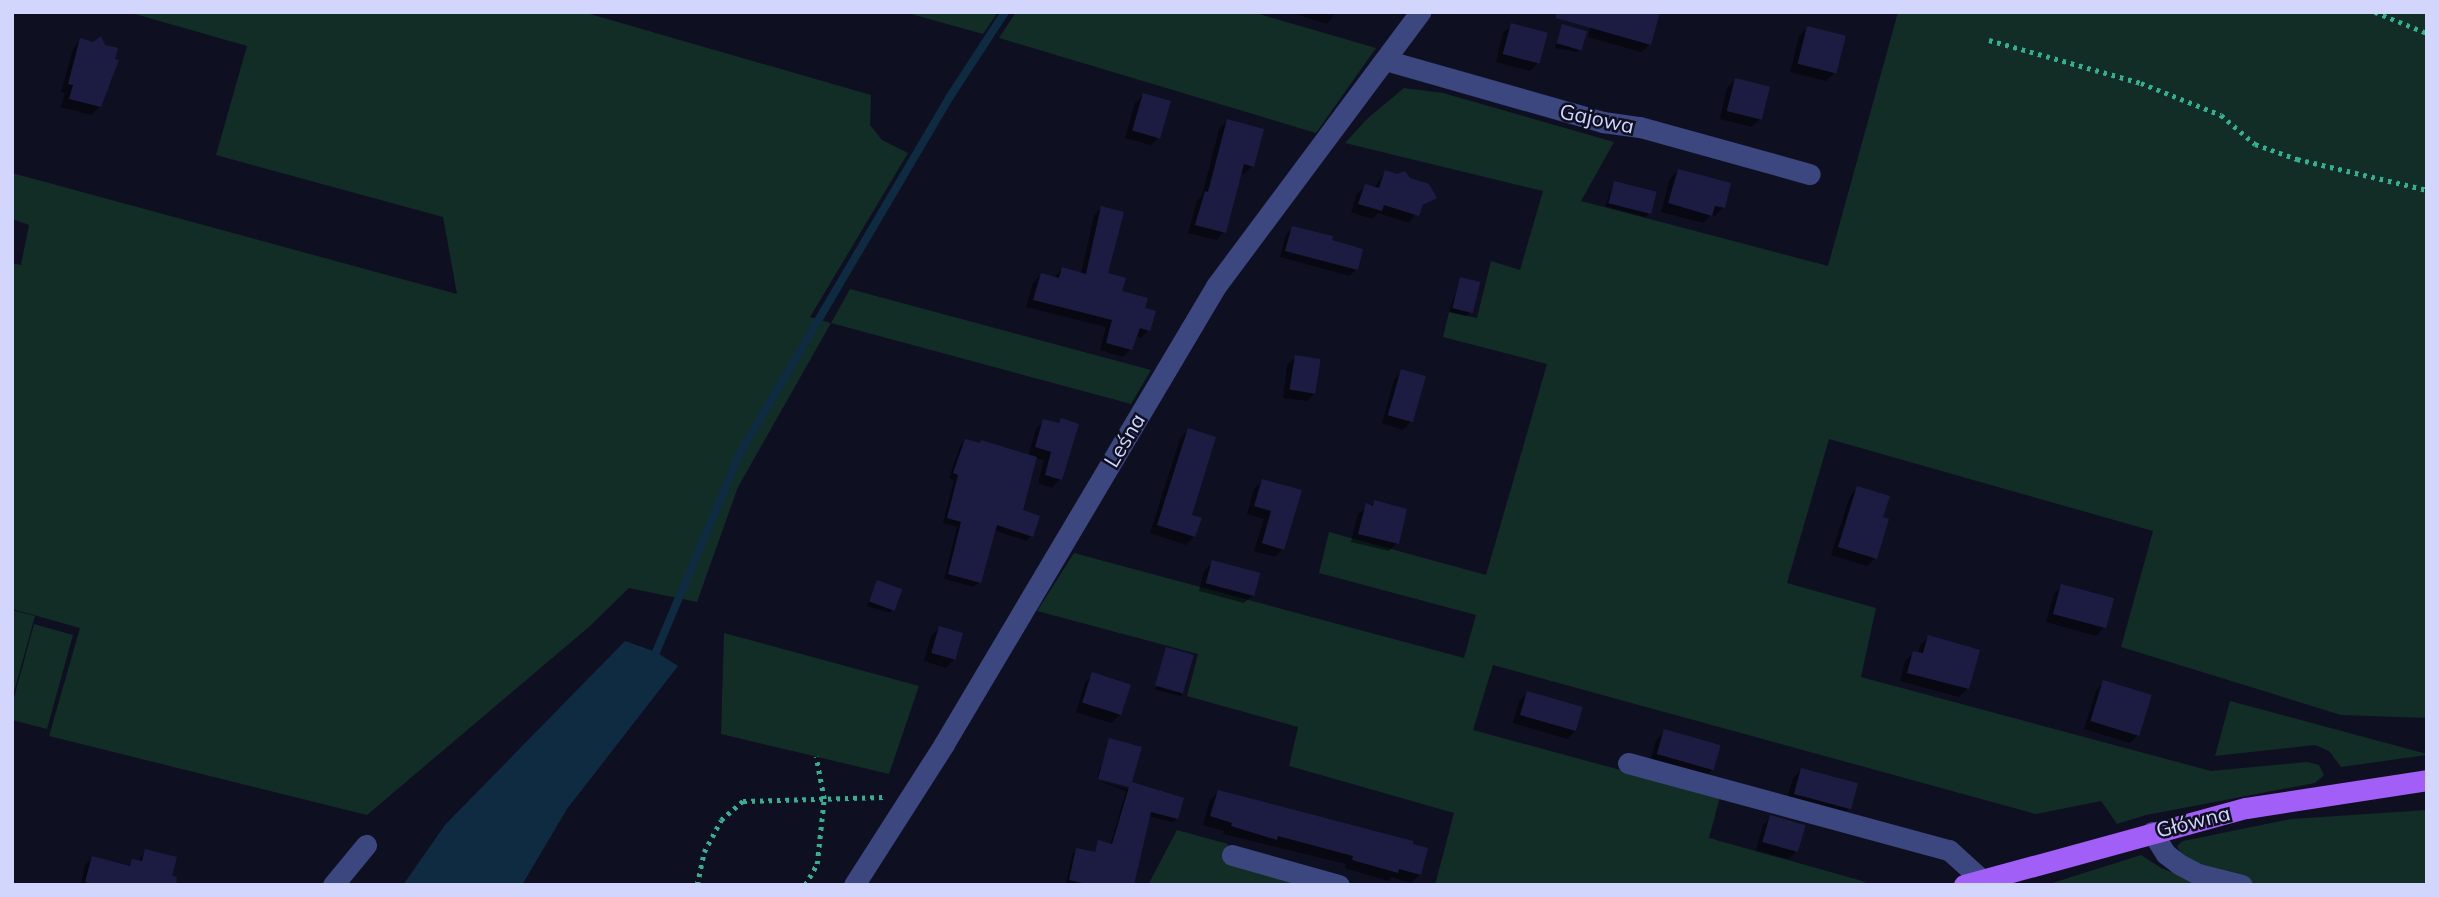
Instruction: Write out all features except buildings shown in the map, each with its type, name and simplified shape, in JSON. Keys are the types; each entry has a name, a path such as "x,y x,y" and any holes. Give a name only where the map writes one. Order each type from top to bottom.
{"main road":[{"name":"Główna","path":"1973,882 2246,808 2427,780"}],"street":[{"name":"Leśna","path":"854,885 911,796 1216,286 1420,12"},
{"name":"Gajowa","path":"1385,60 1603,122 1640,127 1810,174"},
{"path":"1628,762 1949,850 1973,882"},
{"path":"2152,832 2166,854 2179,864 2198,874 2242,885"},
{"path":"333,885 366,845"},
{"path":"1233,855 1339,885"}],"path":[{"path":"2375,12 2427,33"},
{"path":"1989,40 2141,83 2221,115 2255,144 2286,155 2427,190"},
{"path":"805,885 817,864 824,799 816,757"},
{"path":"697,885 704,852 712,836 721,820 743,800 911,796"}],"green space":[{"path":"128,12 583,12 871,95 870,125 882,140 908,153 810,317 831,323 738,487 697,602 629,588 590,626 367,815 49,736 80,628 12,609 12,263 21,265 29,225 12,219 12,173 457,294 443,217 216,155 247,46"},
{"path":"904,12 998,12 983,34"},
{"path":"1016,12 1252,12 1376,48 1316,133 999,38"},
{"path":"1898,12 2427,12 2427,718 2341,715 2121,647 2153,531 1829,439 1787,583 1876,608 1861,677 2211,771 2307,762 2319,765 2324,775 2315,783 2146,815 2117,824 2101,801 2036,814 1493,665 1473,730 1720,797 1709,838 1866,882 1855,885 1435,885 1454,813 1289,766 1298,727 1187,696 1198,654 1037,611 1074,553 1464,658 1476,615 1319,573 1329,532 1486,575 1547,364 1443,337 1449,312 1477,318 1491,261 1520,270 1543,191 1345,143 1368,118 1404,88 1443,93 1614,142 1581,201 1828,266"},
{"path":"850,289 1151,370 1131,404 831,323"},
{"path":"12,610 35,616 12,699"},
{"path":"34,624 73,635 47,729 12,720 12,705"},
{"path":"724,633 919,686 889,774 721,734"},
{"path":"2230,701 2427,755 2341,767 2329,751 2315,745 2215,756"},
{"path":"2427,810 2427,885 2262,885 2229,877 2184,859 2177,846 2183,841 2291,819"},
{"path":"1177,830 1228,844 1224,862 1306,885 1148,885"},
{"path":"2141,855 2161,868 2205,885 2046,885"}],"water":[{"path":"625,641 656,652 678,666 567,809 522,885 403,885 445,825"}],"waterway":[{"path":"656,652 740,453 949,98 1005,12"}]}
